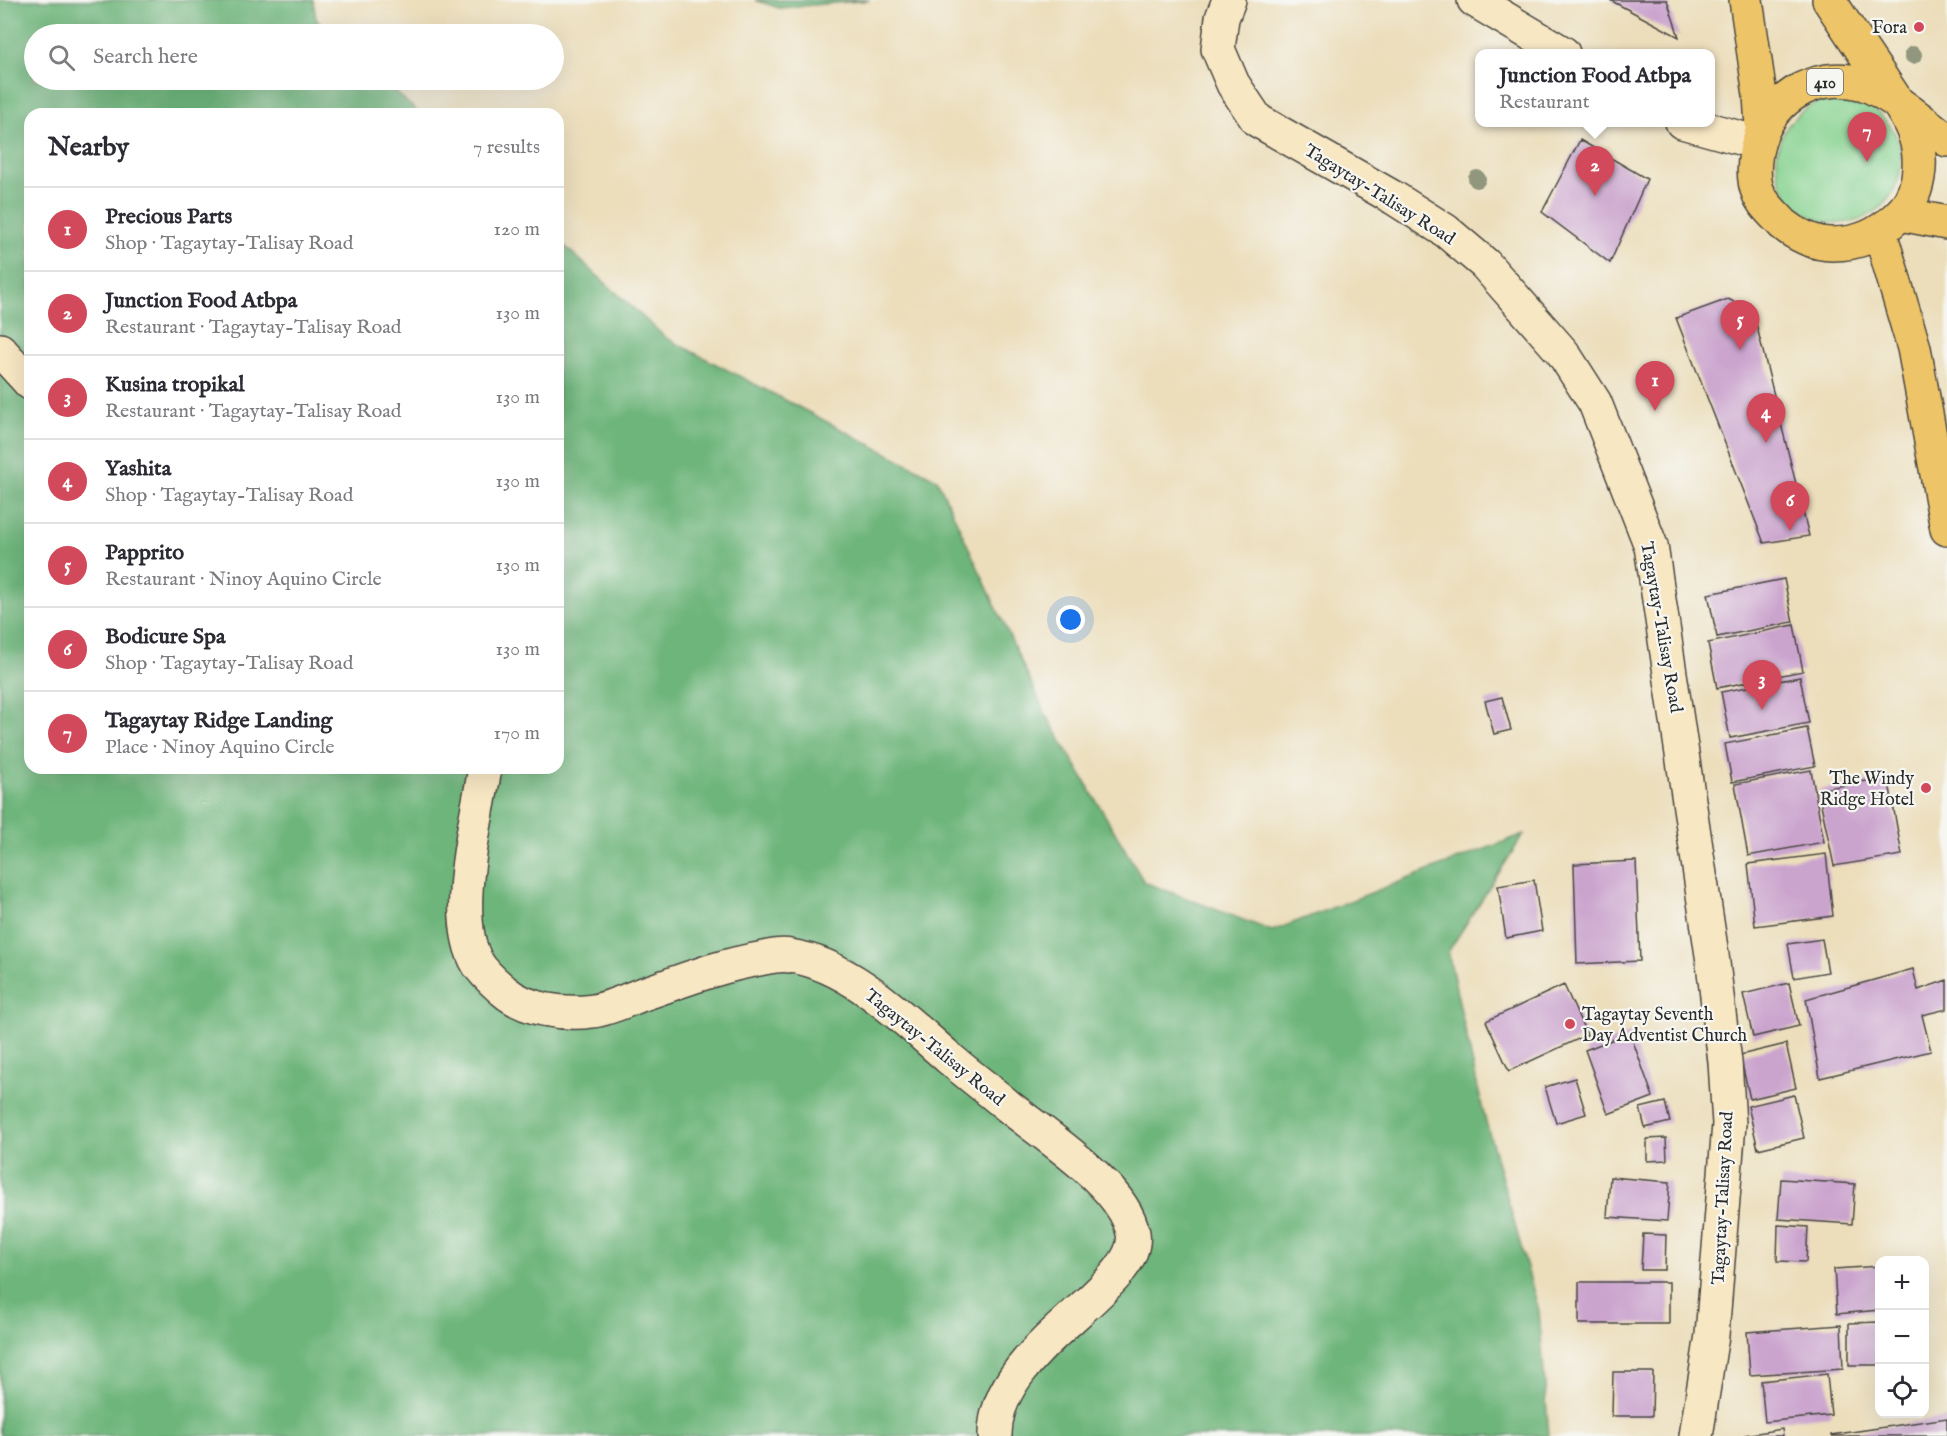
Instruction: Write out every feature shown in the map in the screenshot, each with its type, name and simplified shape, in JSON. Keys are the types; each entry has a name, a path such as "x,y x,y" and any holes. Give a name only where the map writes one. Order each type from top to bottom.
{"main road":[{"name":"Tagaytay-Talisay Road","path":"1229,0 1222,18 1218,49 1233,84 1257,120 1446,231 1485,264 1563,353 1595,403 1651,546 1712,955 1725,1062 1729,1124 1712,1335 1696,1436"},
{"path":"1474,0 1555,49"},
{"path":"1746,0 1760,95 1760,135 1754,164 1758,193 1774,214 1790,230 1809,240 1830,244 1856,242 1891,223 1947,223"},
{"name":"410","path":"1828,0 1899,105 1914,132 1920,166 1911,199 1891,223"},
{"name":"410","path":"1760,135 1778,106 1797,92 1819,82 1843,80 1866,85 1899,105 1947,140"},
{"path":"1708,127 1760,135"},
{"path":"1891,223 1947,529"},
{"path":"0,350 24,376"},
{"name":"Tagaytay-Talisay Road","path":"484,774 465,897 466,921 470,945 477,963 488,977 510,996 522,1003 564,1013 595,1011 731,964 785,955 806,959 862,987 896,1012 1090,1172 1121,1204 1133,1233 1131,1255 1117,1274 1020,1367 998,1407 995,1436"}],"green space":[{"path":"0,0 313,0 316,19 322,24 24,24 24,90 393,90 413,108 24,108 24,774 564,774 564,245 666,338 937,479 1045,713 1144,882 1272,931 1524,834 1448,952 1483,1111 1539,1311 1549,1436 0,1436"},
{"path":"755,0 870,0 779,8"},
{"path":"1839,99 1863,104 1883,117 1896,137 1901,161 1896,185 1883,205 1863,218 1839,223 1815,218 1795,205 1782,185 1777,161 1782,137 1795,117 1815,104"}],"building":[{"path":"1610,0 1667,0 1679,37"},
{"path":"1580,140 1647,179 1610,263 1542,212"},
{"path":"1728,299 1753,311 1809,536 1764,543 1676,318"},
{"path":"1784,579 1793,622 1717,637 1708,594"},
{"path":"1794,625 1803,671 1717,688 1708,643"},
{"path":"1800,677 1809,723 1730,738 1721,692"},
{"path":"1502,697 1511,730 1494,734 1485,701"},
{"path":"1807,728 1815,766 1732,782 1725,744"},
{"path":"1811,770 1824,842 1748,856 1735,784"},
{"path":"1888,777 1902,855 1834,866 1818,790"},
{"path":"1826,854 1833,916 1755,926 1748,864"},
{"path":"1636,861 1640,961 1577,964 1574,864"},
{"path":"1534,880 1542,931 1506,938 1498,886"},
{"path":"1822,939 1828,972 1794,978 1788,944"},
{"path":"1913,969 1918,990 1947,980 1947,1009 1922,1015 1931,1051 1820,1078 1806,999"},
{"path":"1789,983 1799,1026 1753,1037 1743,994"},
{"path":"1564,985 1587,1035 1509,1071 1486,1021"},
{"path":"1630,1033 1653,1097 1608,1114 1585,1050"},
{"path":"1786,1044 1796,1088 1750,1099 1740,1055"},
{"path":"1575,1078 1586,1114 1556,1123 1545,1087"},
{"path":"1794,1095 1804,1138 1758,1149 1748,1106"},
{"path":"1665,1102 1670,1122 1645,1128 1640,1108"},
{"path":"1666,1138 1667,1160 1647,1161 1647,1139"},
{"path":"1610,1177 1670,1182 1667,1221 1607,1217"},
{"path":"1781,1179 1855,1184 1852,1224 1778,1219"},
{"path":"1778,1225 1808,1227 1806,1262 1777,1261"},
{"path":"1643,1234 1666,1235 1665,1270 1641,1270"},
{"path":"1875,1266 1875,1310 1837,1314 1834,1269"},
{"path":"1579,1282 1669,1282 1669,1324 1579,1324"},
{"path":"1875,1322 1875,1365 1849,1365 1849,1323"},
{"path":"1841,1325 1843,1369 1750,1375 1747,1332"},
{"path":"1613,1372 1653,1372 1652,1416 1612,1416"},
{"path":"1827,1374 1831,1415 1765,1422 1761,1381"},
{"path":"1947,1418 1947,1436 1831,1436 1831,1435"},
{"path":"1782,1429 1783,1436 1745,1436 1745,1435"}],"place":[{"name":"Fora","path":"1919,27"},
{"name":"Tagaytay Ridge Landing","path":"1867,162"},
{"name":"Junction Food Atbpa","path":"1595,196"},
{"name":"Papprito","path":"1740,350"},
{"name":"Precious Parts","path":"1655,411"},
{"name":"Yashita","path":"1766,443"},
{"name":"Bodicure Spa","path":"1790,531"},
{"name":"Kusina tropikal","path":"1762,710"},
{"name":"The Windy Ridge Hotel","path":"1926,788"},
{"name":"Tagaytay Seventh Day Adventist Church","path":"1570,1024"}]}
